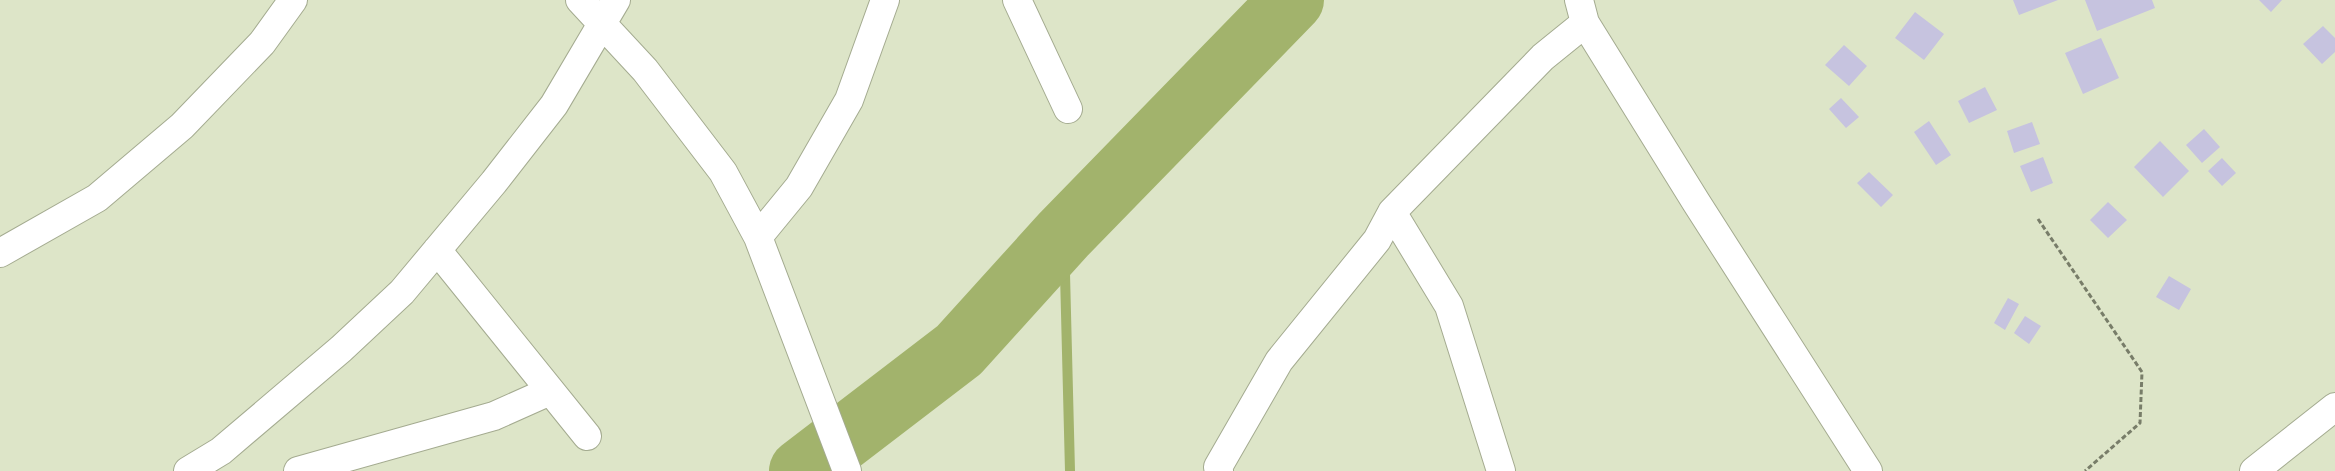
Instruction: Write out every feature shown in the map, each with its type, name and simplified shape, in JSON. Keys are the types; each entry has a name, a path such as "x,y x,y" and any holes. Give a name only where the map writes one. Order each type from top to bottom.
{"street":[{"path":"0,253 97,198 182,126 262,43 293,0"},
{"path":"580,0 645,70 723,172 758,238 822,403 846,471"},
{"path":"188,471 221,451 341,349 402,292 554,104 616,0"},
{"path":"758,238 799,187 849,100 885,0"},
{"path":"1017,0 1068,108"},
{"path":"1219,471 1218,467 1279,361 1377,240 1392,212 1543,57 1582,12 1696,202 1868,471"},
{"path":"1392,212 1449,306 1501,471"},
{"path":"437,250 587,436"},
{"path":"298,471 494,416 550,391"},
{"path":"2254,471 2335,406"}],"path":[{"path":"2038,219 2142,372 2140,423 2085,471"}],"building":[{"path":"2013,0 2058,0 2019,15"},
{"path":"2085,0 2152,0 2155,8 2097,31"},
{"path":"2259,0 2282,0 2271,12"},
{"path":"1915,12 1944,34 1924,60 1895,38"},
{"path":"2323,26 2335,38 2335,52 2322,64 2303,44"},
{"path":"2101,38 2119,78 2083,94 2065,53"},
{"path":"1844,45 1867,66 1849,86 1825,65"},
{"path":"1985,87 1997,110 1969,123 1958,101"},
{"path":"1841,98 1859,117 1846,128 1829,109"},
{"path":"1929,121 1951,155 1936,165 1914,132"},
{"path":"2032,122 2040,144 2014,153 2007,131"},
{"path":"2204,129 2220,147 2202,163 2186,145"},
{"path":"2160,141 2189,171 2163,197 2134,167"},
{"path":"2043,157 2053,183 2031,192 2020,166"},
{"path":"2222,158 2236,173 2222,186 2208,171"},
{"path":"1869,172 1893,195 1881,207 1857,183"},
{"path":"2108,202 2127,220 2108,238 2090,220"},
{"path":"2169,276 2191,289 2179,310 2156,297"},
{"path":"2008,298 2019,304 2005,330 1994,323"},
{"path":"2025,316 2041,326 2029,344 2014,333"}],"waterway":[{"path":"801,471 959,350 1064,234 1292,0"},
{"path":"1064,234 1070,471"}]}
